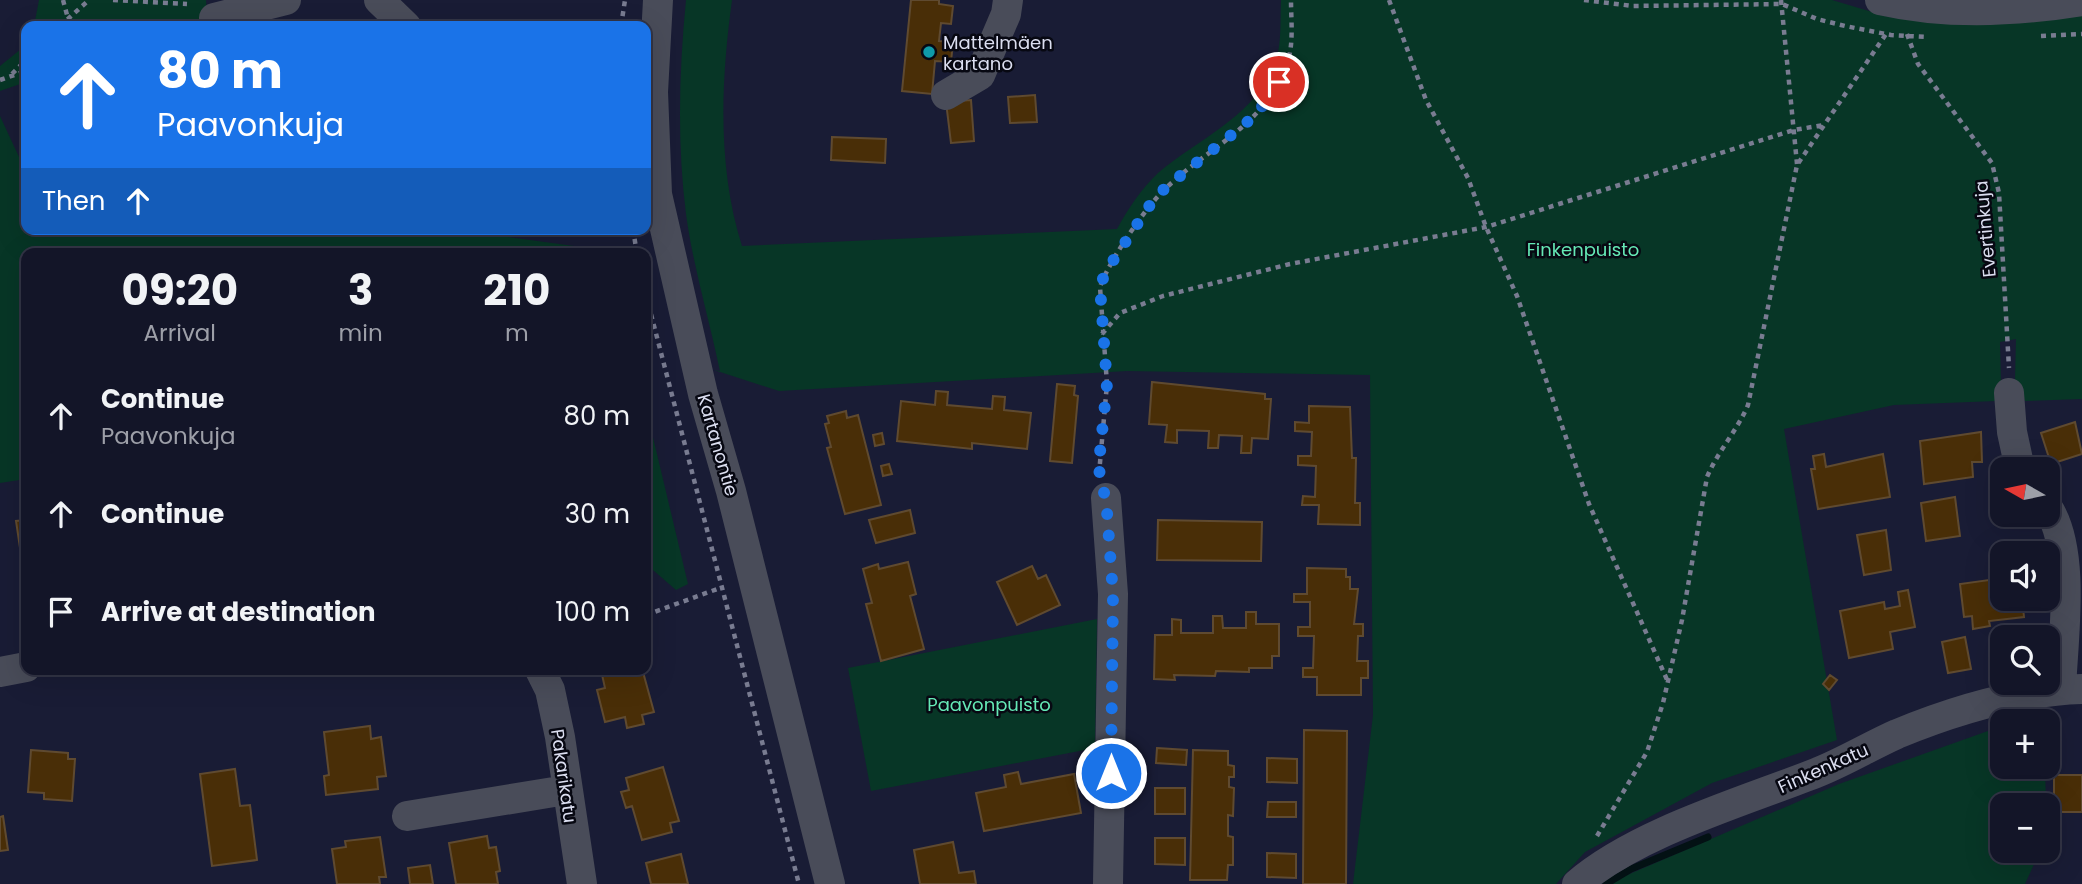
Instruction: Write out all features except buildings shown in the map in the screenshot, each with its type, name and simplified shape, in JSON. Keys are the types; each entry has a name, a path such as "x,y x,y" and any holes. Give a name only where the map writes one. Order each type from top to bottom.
{"street":[{"path":"214,18 286,0"},
{"path":"379,0 401,21"},
{"name":"Kartanontie","path":"658,0 653,92 657,194 703,394 731,491 830,884"},
{"path":"946,95 980,75 1006,14 1008,0"},
{"path":"1893,3 1972,11 2082,1"},
{"path":"2009,393 2012,432 2017,457"},
{"path":"1106,498 1113,594 1108,884"},
{"path":"2056,527 2063,564 2072,689"},
{"path":"0,672 21,668"},
{"name":"Pakarikatu","path":"542,675 550,690 582,884"},
{"name":"Finkenkatu","path":"1580,881 1594,869 1649,839 1826,770 1897,734 2019,696 2072,689"},
{"path":"407,816 566,790"}],"path":[{"path":"63,0 69,21"},
{"path":"65,21 89,0"},
{"path":"113,0 187,4"},
{"path":"622,21 625,0"},
{"path":"1106,498 1100,482 1099,462 1107,384 1100,287 1105,273 1150,205 1165,188 1256,115 1279,82 1291,48 1291,0"},
{"path":"1389,0 1426,100 1468,178 1486,227 1517,296 1589,503 1668,682"},
{"path":"1584,0 1633,6 1782,2 1817,19 1886,34 1797,165"},
{"path":"1580,881 1580,872 1591,846 1647,752 1668,682 1695,554 1707,477 1715,457 1739,426 1748,405 1797,165 1782,2"},
{"name":"Evertinkuja","path":"1893,3 1919,64 1984,149 1996,177 2008,339 2009,393"},
{"path":"12,74 21,65"},
{"path":"0,80 21,72"},
{"path":"1102,334 1120,313 1163,296 1290,264 1486,227 1794,130 1825,125"},
{"path":"651,315 799,884"},
{"path":"651,613 720,588"}],"green space":[{"path":"39,0 206,0 208,21 35,21"},
{"name":"Finkenpuisto","path":"686,0 732,0 725,61 725,155 728,186 742,246 1117,229 1135,200 1158,173 1240,112 1266,82 1279,49 1281,0 1832,0 1889,17 1926,18 2082,8 2082,399 2025,401 2015,381 2016,339 2000,342 2001,383 1996,401 1894,405 1784,429 1837,740 1712,783 1585,852 1556,884 1353,884 1373,715 1370,375 1127,371 779,391 714,370 720,371 693,253 681,161 680,107"},
{"path":"21,49 21,84 0,91 0,66"},
{"path":"0,116 21,161 21,235 493,235 575,248 21,248 21,480 0,483"},
{"path":"651,429 688,584 676,590 651,568"},
{"name":"Paavonpuisto","path":"1097,619 1095,748 871,791 848,668"},
{"path":"1990,730 1990,779 2045,779 2046,793 1990,793 1990,863 2035,863 2025,884 1612,884 1625,876 1839,784"}],"waterway":[{"path":"1606,884 1631,869 1708,837"}],"place":[{"name":"Mattelmäen kartano","path":"929,52"}],"route":[{"path":"1111,773 1113,594 1106,498 1100,482 1099,462 1107,384 1100,287 1105,273 1150,205 1165,188 1237,133 1256,115 1279,82"}]}
